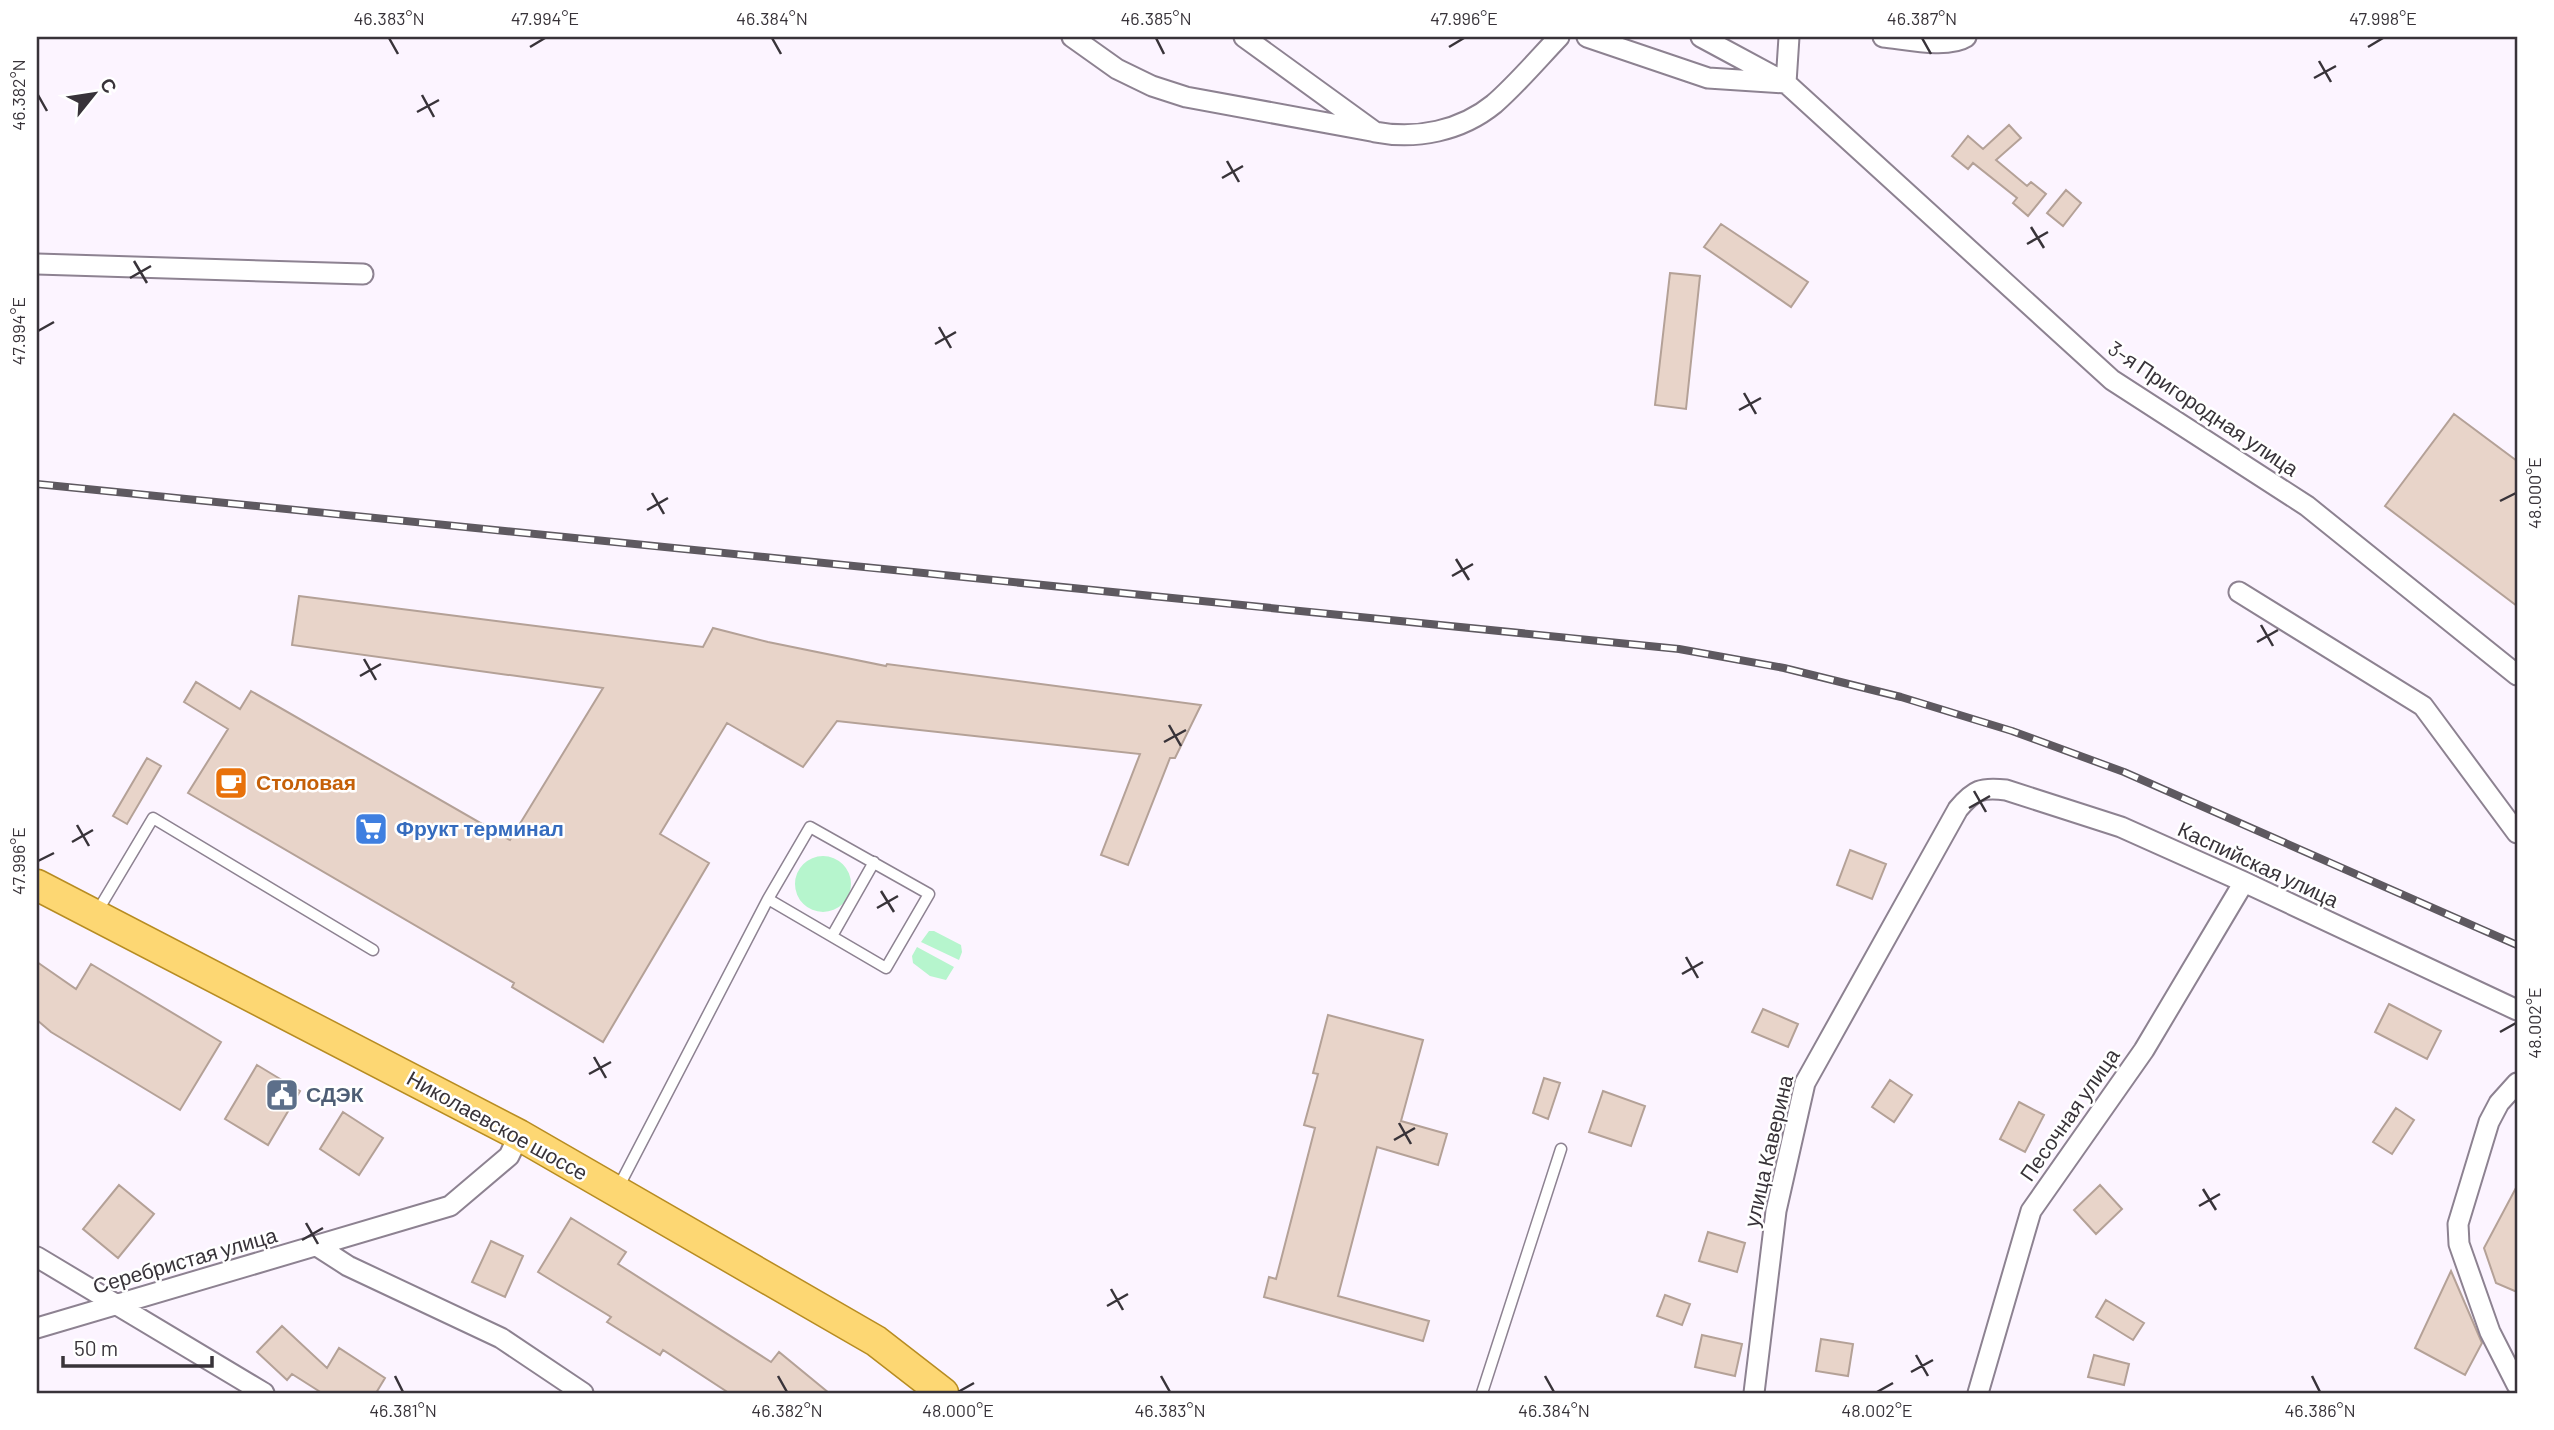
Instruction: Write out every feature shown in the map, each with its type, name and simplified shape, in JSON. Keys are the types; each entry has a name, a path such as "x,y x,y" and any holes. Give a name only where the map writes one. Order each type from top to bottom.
{"main road":[{"name":"Николаевское шоссе","path":"37,885 519,1135 876,1341 943,1393"}],"street":[{"path":"1072,37 1117,69 1152,86 1186,97 1394,136 1431,133 1471,117 1493,104 1559,37"},
{"path":"1244,37 1375,132"},
{"path":"1587,37 1707,78 1786,83 1789,37"},
{"name":"3-я Пригородная улица","path":"1701,37 1786,83 2112,380 2307,506 2517,675"},
{"path":"1882,37 1935,42 1955,42 1966,37"},
{"path":"37,264 363,274"},
{"path":"2239,592 2424,706 2517,833"},
{"name":"Каспийская улица","path":"1972,793 1989,788 2006,790 2108,823 2244,882 2517,1010"},
{"name":"улица Каверина","path":"1754,1393 1776,1211 1805,1083 1958,809 1972,793"},
{"name":"Песочная улица","path":"1978,1393 2031,1210 2144,1049 2244,882"},
{"path":"2517,1083 2500,1103 2489,1122 2458,1224 2459,1244 2490,1332 2517,1385"},
{"name":"Серебристая улица","path":"37,1328 450,1206 509,1156 519,1135"},
{"path":"317,1246 348,1266 501,1338 583,1393"},
{"path":"37,1257 264,1393"}],"lane":[{"path":"95,916 153,818 373,950"},
{"path":"616,1192 768,899 810,827 929,894 887,968 768,899"},
{"path":"832,936 874,862"},
{"path":"1482,1393 1561,1149"}],"green space":[{"path":"823,856 834,858 843,864 849,873 849,895 843,904 834,910 823,912 812,910 803,904 797,895 795,884 797,873 803,864 812,858"},
{"path":"929,931 961,945 959,960 921,942"},
{"path":"917,947 954,967 946,980 930,976 913,963 912,956"}],"building":[{"path":"2009,125 2021,138 1996,160 2027,186 2031,182 2046,194 2028,216 2013,203 2017,198 1973,163 1968,169 1952,156 1968,136 1983,149"},
{"path":"2066,190 2081,203 2063,226 2047,213"},
{"path":"1721,224 1808,282 1791,307 1704,247"},
{"path":"1670,273 1700,276 1686,409 1655,405"},
{"path":"2454,414 2517,461 2517,606 2385,506"},
{"path":"299,596 703,647 713,628 886,666 887,664 1201,705 1175,758 1170,758 1128,865 1101,855 1140,754 837,721 803,767 727,723 660,834 709,863 603,1042 512,987 514,983 188,793 228,729 184,702 196,682 240,709 251,691 510,840 603,688 292,645"},
{"path":"147,758 161,766 127,824 113,816"},
{"path":"1850,850 1886,864 1872,899 1837,885"},
{"path":"37,962 76,989 91,964 221,1042 180,1110 51,1032 37,1020"},
{"path":"2389,1004 2441,1031 2427,1059 2375,1032"},
{"path":"1763,1009 1798,1024 1788,1047 1752,1032"},
{"path":"1328,1015 1423,1040 1401,1121 1447,1134 1438,1165 1377,1147 1338,1296 1429,1321 1423,1341 1264,1297 1269,1277 1276,1279 1315,1128 1304,1125 1318,1074 1313,1073"},
{"path":"257,1065 300,1091 268,1145 225,1119"},
{"path":"1544,1078 1560,1083 1548,1119 1533,1113"},
{"path":"1890,1080 1912,1095 1894,1122 1872,1107"},
{"path":"1603,1091 1645,1106 1631,1146 1589,1132"},
{"path":"2019,1102 2044,1115 2025,1152 2000,1139"},
{"path":"2396,1108 2414,1120 2392,1154 2373,1142"},
{"path":"343,1112 383,1138 359,1175 320,1149"},
{"path":"119,1185 154,1214 118,1258 83,1229"},
{"path":"2100,1185 2122,1209 2096,1234 2074,1210"},
{"path":"2517,1186 2517,1292 2496,1283 2484,1248"},
{"path":"571,1218 626,1252 618,1264 771,1362 779,1352 829,1393 729,1393 663,1350 660,1355 607,1322 611,1317 538,1272"},
{"path":"1708,1232 1745,1243 1737,1272 1699,1261"},
{"path":"491,1241 523,1256 505,1297 472,1282"},
{"path":"2451,1271 2482,1343 2465,1375 2415,1348"},
{"path":"1665,1295 1690,1304 1682,1325 1657,1316"},
{"path":"2106,1300 2144,1323 2133,1340 2096,1317"},
{"path":"282,1326 327,1368 339,1348 385,1378 376,1393 322,1393 292,1374 287,1380 257,1352"},
{"path":"1702,1335 1742,1344 1735,1376 1695,1367"},
{"path":"1821,1339 1853,1344 1848,1376 1816,1371"},
{"path":"2094,1355 2129,1364 2124,1385 2088,1377"}],"railway":[{"path":"37,484 1679,649 1784,668 1901,697 2012,731 2124,772 2517,945"}],"place":[{"name":"Столовая","path":"231,783"},
{"name":"Фрукт терминал","path":"371,829"},
{"name":"СДЭК","path":"282,1095"}]}
